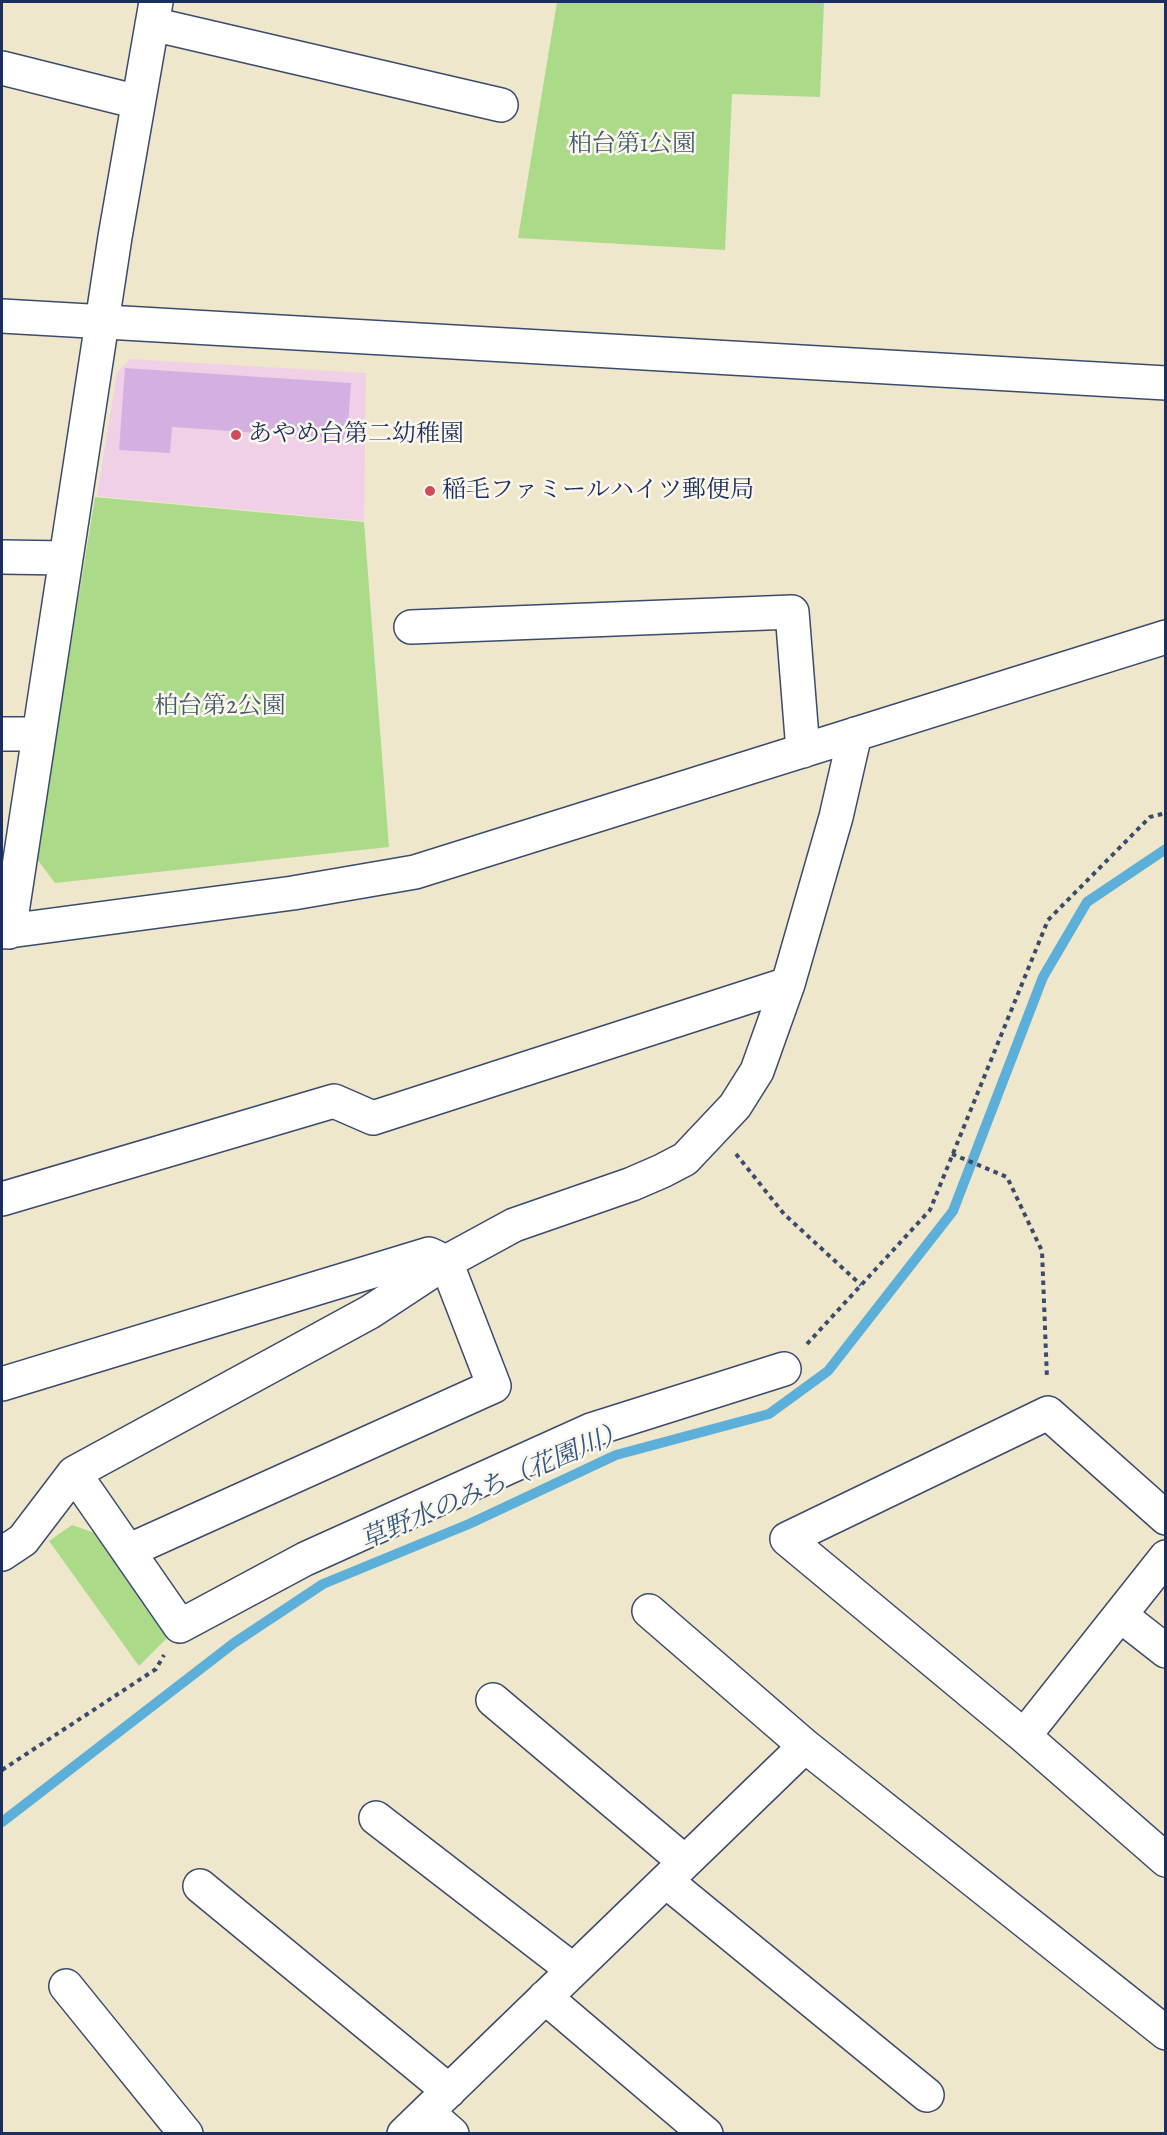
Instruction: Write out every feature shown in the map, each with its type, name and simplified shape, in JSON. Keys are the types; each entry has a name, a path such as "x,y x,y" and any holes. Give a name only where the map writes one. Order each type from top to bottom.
{"street":[{"path":"501,105 154,13 102,320 39,734 5,932 293,893 415,873 1166,637"},
{"path":"2,68 138,102"},
{"path":"2,316 1166,383"},
{"path":"2,557 66,558"},
{"path":"411,627 792,612 803,751"},
{"path":"2,734 39,734"},
{"path":"2,1554 23,1540 74,1473 370,1312 446,1262 514,1225 632,1184 685,1158 735,1106 757,1071 788,984 836,817 855,734"},
{"path":"2,1199 334,1101 373,1118 788,984"},
{"path":"2,1384 429,1254 446,1262 494,1386 128,1551"},
{"path":"74,1473 180,1626 305,1559 591,1430 784,1369"},
{"path":"1166,1518 1048,1413 787,1539 1024,1736 1166,1860"},
{"path":"1024,1736 1166,1557"},
{"path":"649,1611 805,1746 1166,2033"},
{"path":"1120,1615 1166,1650"},
{"path":"493,1700 675,1871 927,2096"},
{"path":"427,2112 805,1746"},
{"path":"376,1818 573,1970"},
{"path":"200,1886 427,2112 452,2133"},
{"path":"66,1986 186,2133"},
{"path":"545,1997 706,2133"}],"path":[{"path":"784,1369 930,1210 1048,920 1150,817 1166,813"},
{"path":"715,1128 784,1214 861,1285"},
{"path":"952,1154 1007,1176 1042,1251 1048,1413"},
{"path":"2,1770 156,1669 180,1626"}],"shaded area":[{"name":"あやめ台第二幼稚園","path":"131,359 366,373 364,521 97,496 117,372"}],"green space":[{"name":"柏台第1公園","path":"557,2 824,2 820,97 732,94 725,250 518,238"},
{"name":"柏台第2公園","path":"95,497 364,522 389,847 55,883 36,858"},
{"path":"72,1525 98,1534 169,1636 139,1666 49,1541"}],"building":[{"path":"125,368 351,383 347,439 172,427 170,453 119,450"}],"waterway":[{"name":"草野水のみち（花園川）","path":"2,1822 234,1643 323,1584 469,1524 616,1455 769,1414 828,1371 953,1211 1043,977 1087,902 1166,849"}],"place":[{"name":"あやめ台第二幼稚園","path":"236,435"},
{"name":"稲毛ファミールハイツ郵便局","path":"430,491"}]}
